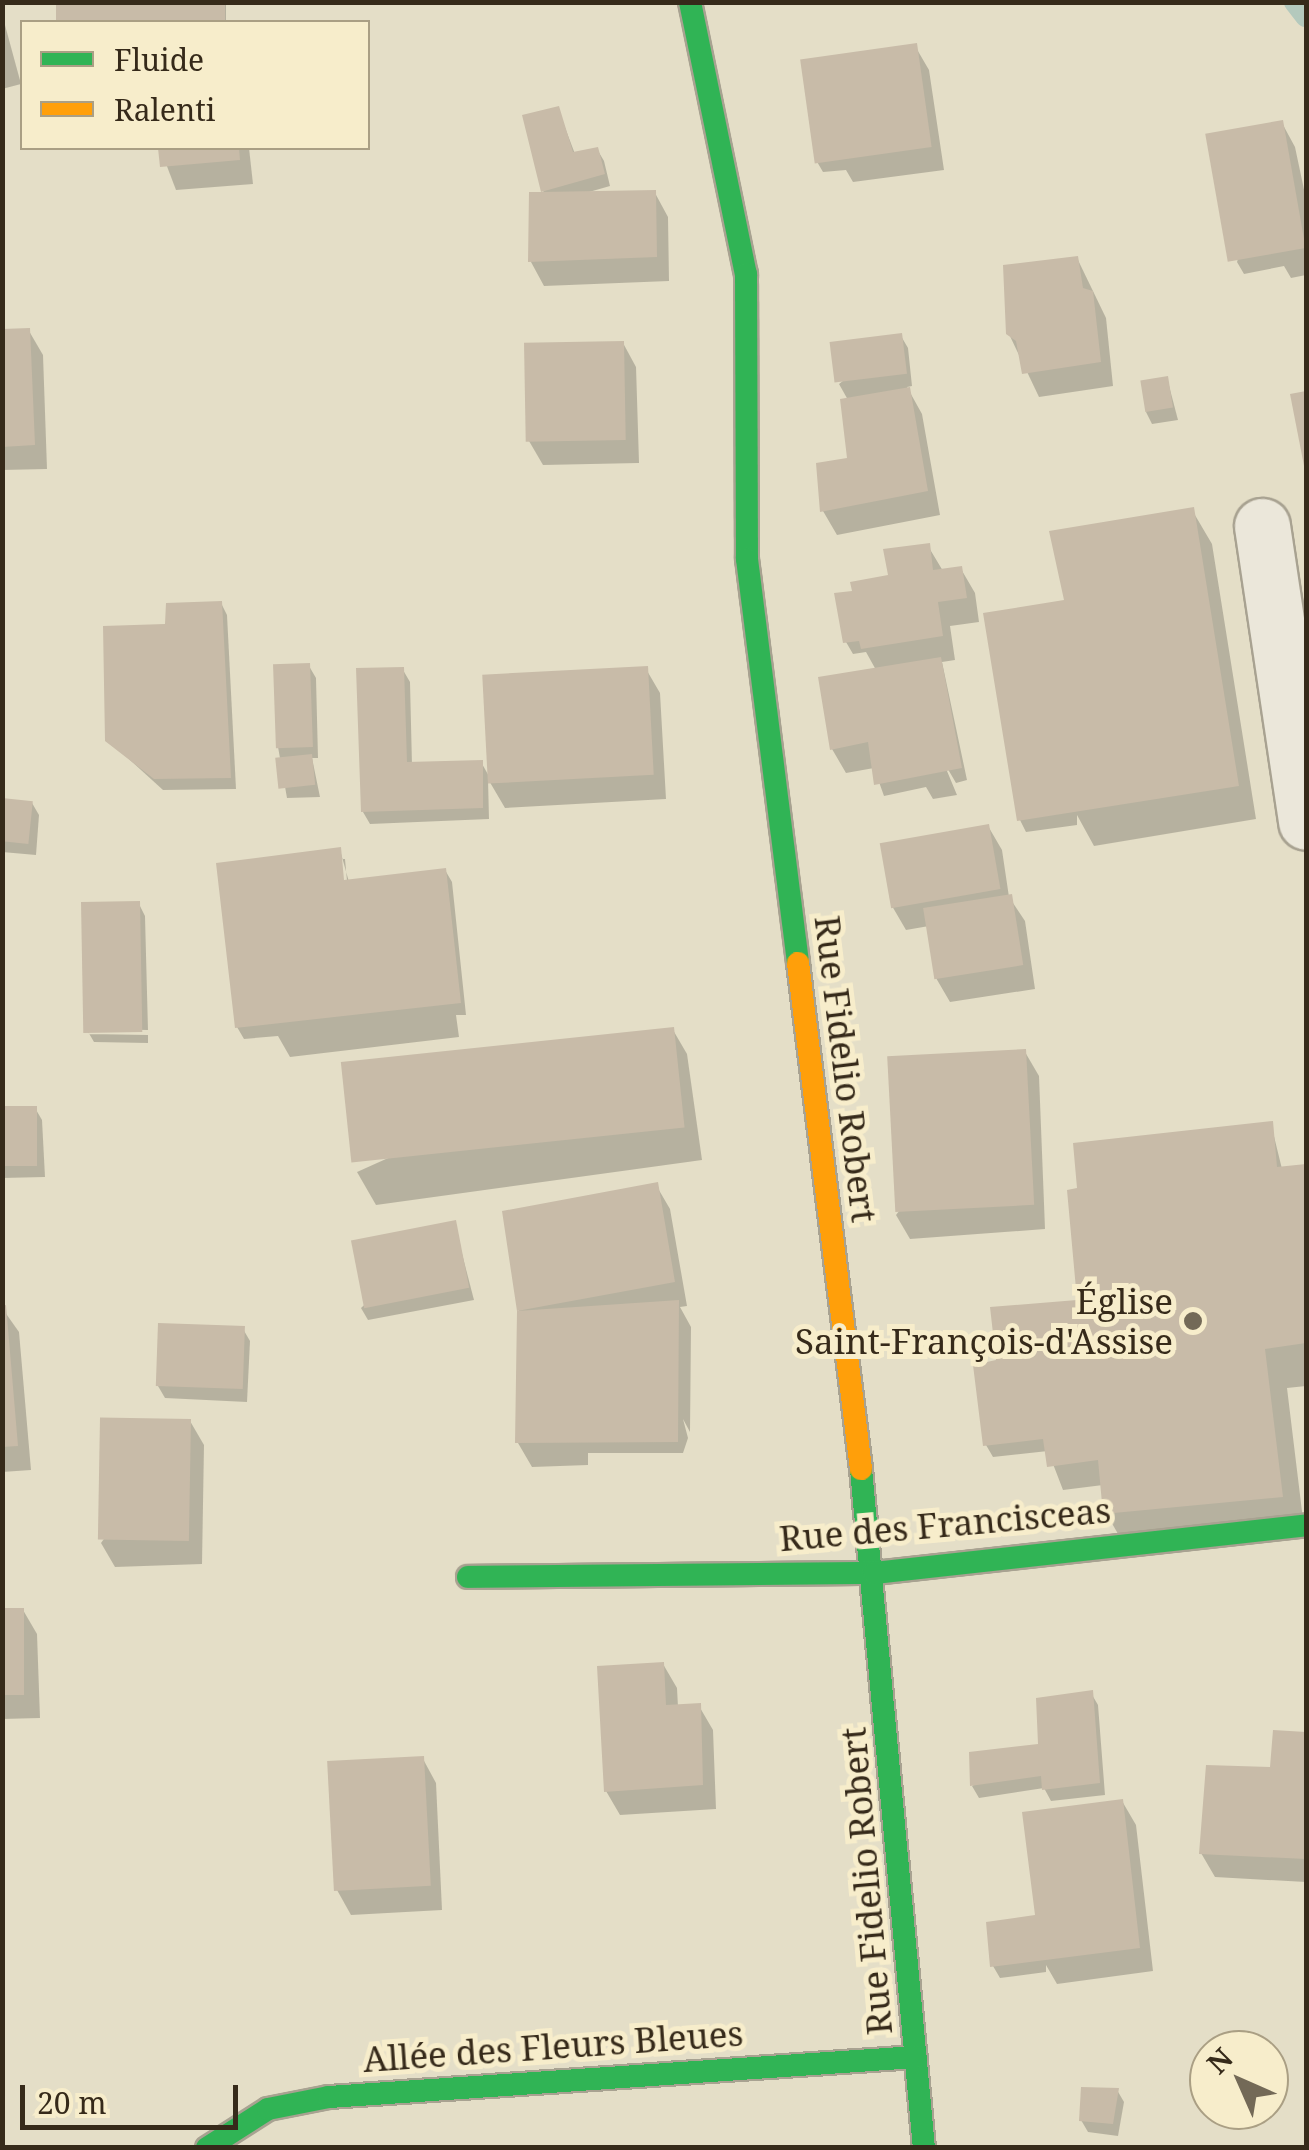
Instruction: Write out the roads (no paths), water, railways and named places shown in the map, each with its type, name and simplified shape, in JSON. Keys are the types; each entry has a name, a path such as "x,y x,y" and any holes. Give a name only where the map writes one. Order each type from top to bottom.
{"street":[{"name":"Rue Fidelio Robert","path":"690,2 746,274 747,560 874,1573 924,2148"},
{"path":"1262,526 1306,822"},
{"name":"Rue des Francisceas","path":"468,1577 874,1573 1306,1526"},
{"name":"Allée des Fleurs Bleues","path":"207,2148 268,2108 329,2096 916,2056"}],"waterway":[{"path":"1295,2 1306,16"}],"place":[{"name":"Église Saint-François-d'Assise","path":"1193,1321"}]}
